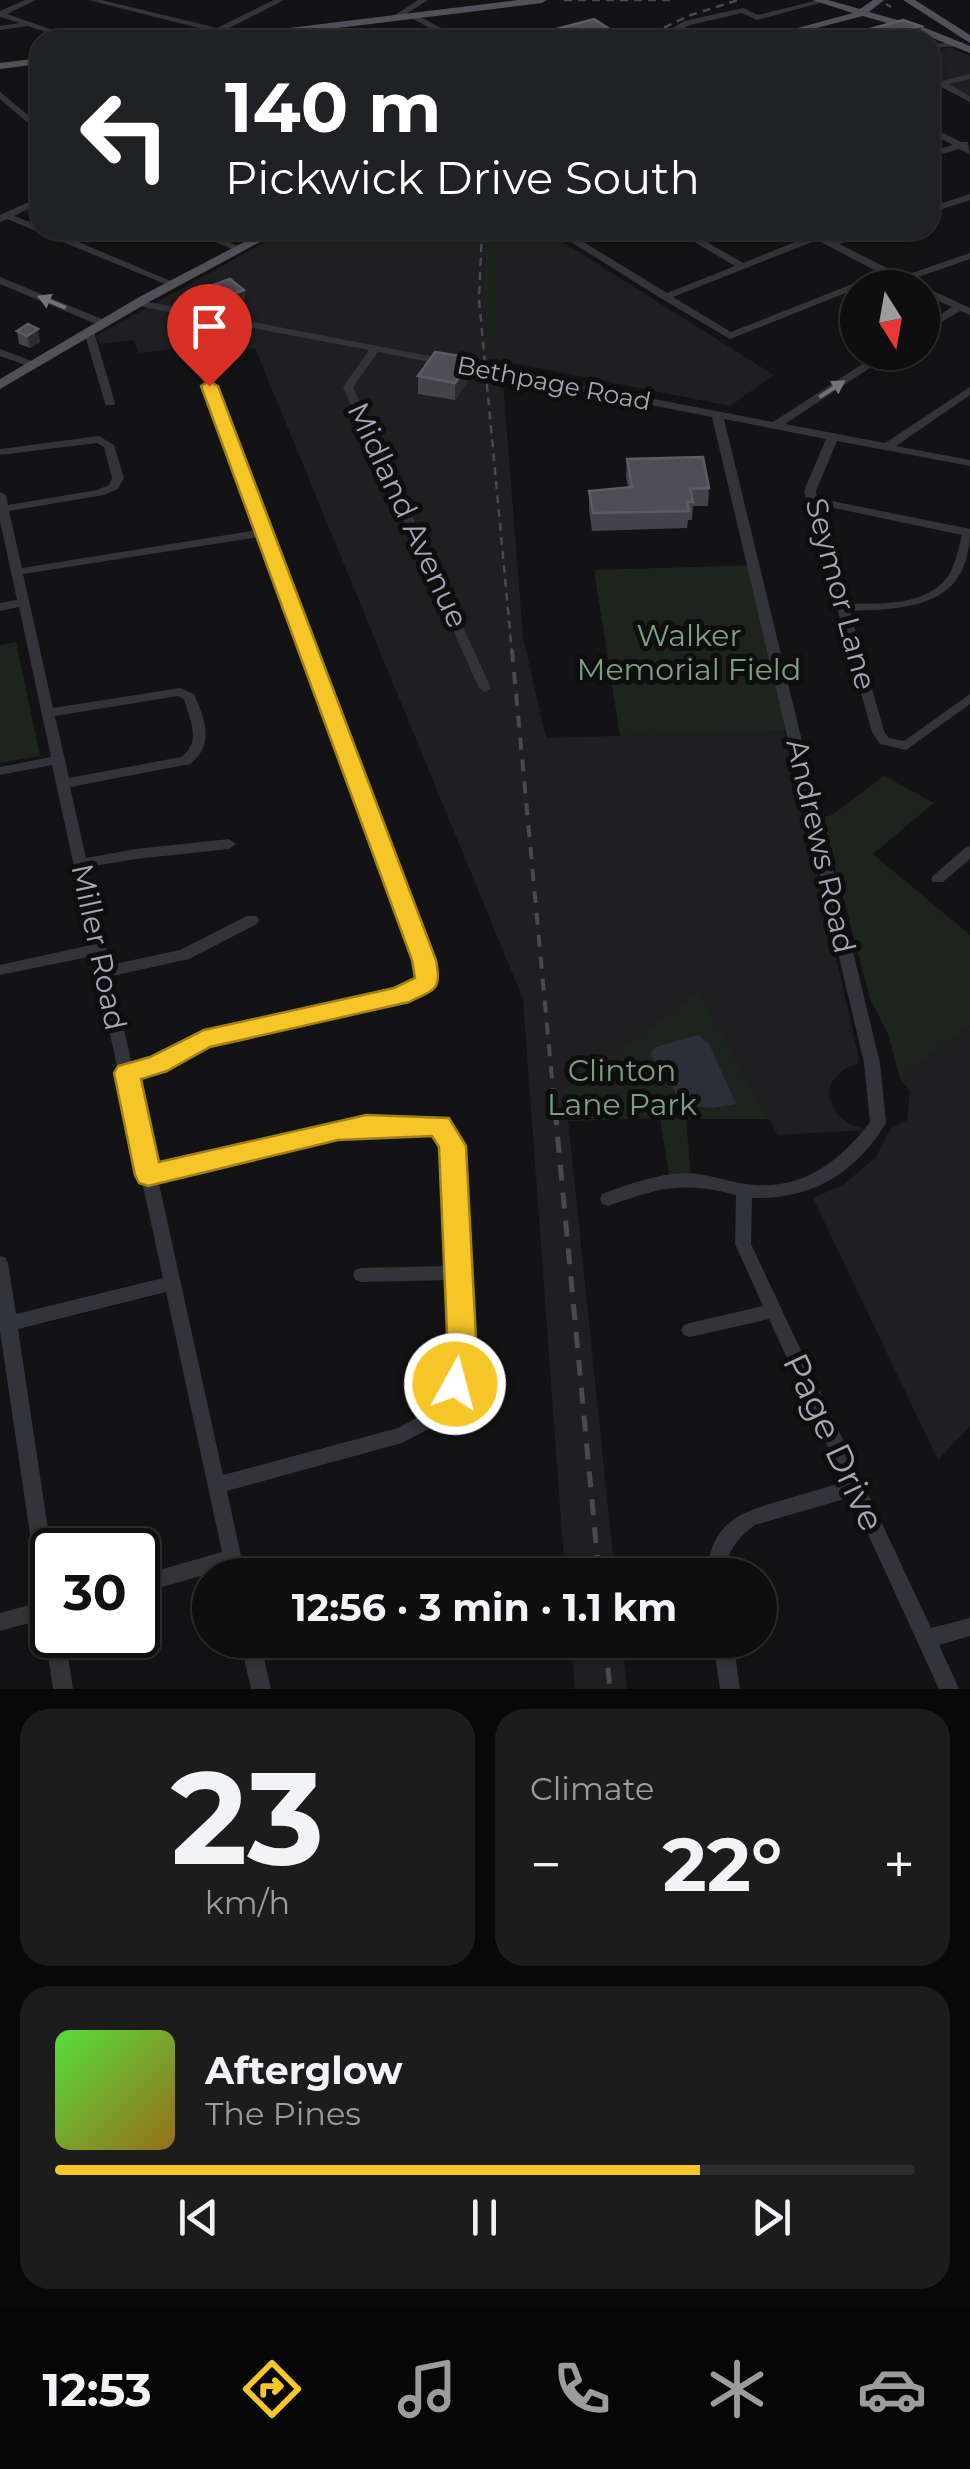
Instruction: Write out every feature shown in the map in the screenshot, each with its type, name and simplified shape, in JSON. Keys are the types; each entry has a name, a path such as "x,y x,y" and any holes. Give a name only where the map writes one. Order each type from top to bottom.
{"main road":[{"path":"324,30 542,0"},
{"path":"839,0 871,6 937,30"},
{"path":"820,1 871,6 928,30"},
{"path":"914,1 967,41"},
{"path":"791,30 871,6"},
{"path":"940,31 967,41"},
{"path":"940,35 967,41"},
{"path":"0,66 30,62"},
{"path":"0,385 138,303 256,240"}],"street":[{"path":"0,14 32,0"},
{"path":"92,0 199,30"},
{"path":"250,0 275,2"},
{"path":"402,0 421,2"},
{"path":"676,30 743,10 756,18 820,1"},
{"path":"226,30 275,2"},
{"path":"394,18 421,2"},
{"path":"0,14 48,30"},
{"path":"414,16 440,30"},
{"path":"566,30 595,23 606,30"},
{"path":"0,28 30,24"},
{"path":"940,40 947,38"},
{"path":"940,43 967,41"},
{"path":"942,84 970,76"},
{"path":"942,84 970,98"},
{"path":"0,94 30,121"},
{"path":"940,133 965,144 970,151"},
{"path":"940,152 965,144"},
{"path":"940,207 970,197"},
{"path":"4,217 30,205"},
{"path":"4,217 30,226"},
{"path":"65,240 173,284"},
{"path":"219,240 240,248"},
{"path":"573,240 730,336 840,292"},
{"path":"697,240 742,266"},
{"path":"665,296 809,240"},
{"path":"823,240 882,270"},
{"path":"830,244 842,240"},
{"path":"930,270 970,256"},
{"path":"0,280 105,324"},
{"path":"940,298 965,310"},
{"name":"Bethpage Road","path":"138,303 970,463"},
{"path":"940,322 965,310"},
{"path":"126,1073 158,1064 204,1039 400,996 428,982 424,960 182,311"},
{"path":"89,332 110,403"},
{"name":"Midland Avenue","path":"376,348 348,387 486,688"},
{"path":"0,352 33,365"},
{"path":"776,425 861,370"},
{"path":"887,447 970,390"},
{"name":"Andrews Road","path":"717,414 869,1048 878,1123 857,1154 822,1180 784,1191 744,1190"},
{"name":"Seymor Lane","path":"833,436 810,491 876,728 896,746 915,741 970,698"},
{"path":"0,452 99,440 109,445 118,478 114,487 100,494 2,502"},
{"path":"813,500 970,533 953,577 927,598 908,605 843,608"},
{"name":"Miller Road","path":"2,502 232,1558"},
{"path":"16,572 264,533"},
{"path":"0,607 23,603"},
{"path":"48,714 148,694 180,692 190,697 202,741 199,751 186,760 63,784"},
{"path":"0,770 57,760"},
{"path":"80,864 133,852 178,852 229,844"},
{"path":"938,879 970,851"},
{"path":"105,972 184,956 252,920"},
{"path":"0,970 99,949"},
{"path":"148,1175 338,1130 440,1125 452,1146 462,1357 448,1410 402,1435 218,1485"},
{"path":"608,1199 646,1185 676,1180 708,1181 744,1190"},
{"name":"Page Drive","path":"744,1190 741,1235 772,1311 950,1689"},
{"path":"0,1263 4,1325 38,1528"},
{"path":"360,1276 457,1273"},
{"path":"4,1325 172,1282"},
{"path":"690,1330 772,1311"},
{"path":"720,1558 725,1539 750,1518 856,1487"},
{"path":"160,1580 192,1574"},
{"path":"0,1622 30,1616"},
{"path":"927,1639 970,1627"},
{"path":"59,1658 64,1689"},
{"path":"254,1658 262,1689"},
{"path":"726,1658 730,1689"}],"shaded area":[{"path":"952,48 970,56 970,96 940,80 940,49"},
{"path":"269,240 560,240 774,375 730,406 488,358 491,379 503,382 523,636 546,738 784,731 860,1063 844,1069 831,1083 829,1097 836,1113 849,1124 867,1130 778,1135 697,992 565,1089 613,1558 564,1558 523,999 255,348 201,356 197,346 139,353 134,340 100,344 96,336"},
{"path":"970,1026 970,1426 938,1460 813,1198 843,1185 876,1157 890,1129 907,1120 910,1091 900,1079"},
{"path":"698,1035 709,1044 736,1104 712,1108 684,1105 650,1054 656,1047"},
{"path":"572,1658 624,1658 627,1689 575,1689"}],"green space":[{"path":"489,240 498,240 495,346 488,343 483,277"},
{"name":"Walker Memorial Field","path":"755,565 786,731 620,736 594,570"},
{"path":"16,642 40,756 0,763 0,645"},
{"path":"884,776 934,803 873,854 970,935 970,1026 900,1079 888,1034 870,999 822,817 832,815"},
{"name":"Clinton Lane Park","path":"698,991 769,1119 686,1119 691,1176 669,1176 660,1118 569,1121 565,1089"}],"building":[{"path":"594,19 611,30 557,30"},
{"path":"903,20 921,26 906,30 873,28"},
{"path":"230,279 244,290 227,296 213,285"},
{"path":"28,324 38,329 27,336 17,331"},
{"path":"435,352 472,358 455,383 418,376"},
{"path":"703,457 709,488 690,489 693,502 687,502 689,511 593,513 589,491 632,487 627,459"}],"railway":[{"path":"564,0 676,0"},
{"path":"659,30 738,0"},
{"path":"886,4 891,7"},
{"path":"482,240 479,299 512,653"},
{"path":"512,650 555,1111"},
{"path":"555,1109 597,1558"},
{"path":"607,1658 610,1689"}],"route":[{"path":"209,386 424,960 428,982 400,996 204,1039 158,1064 126,1073 148,1175 338,1130 440,1125 452,1146 462,1357 455,1384"}]}
